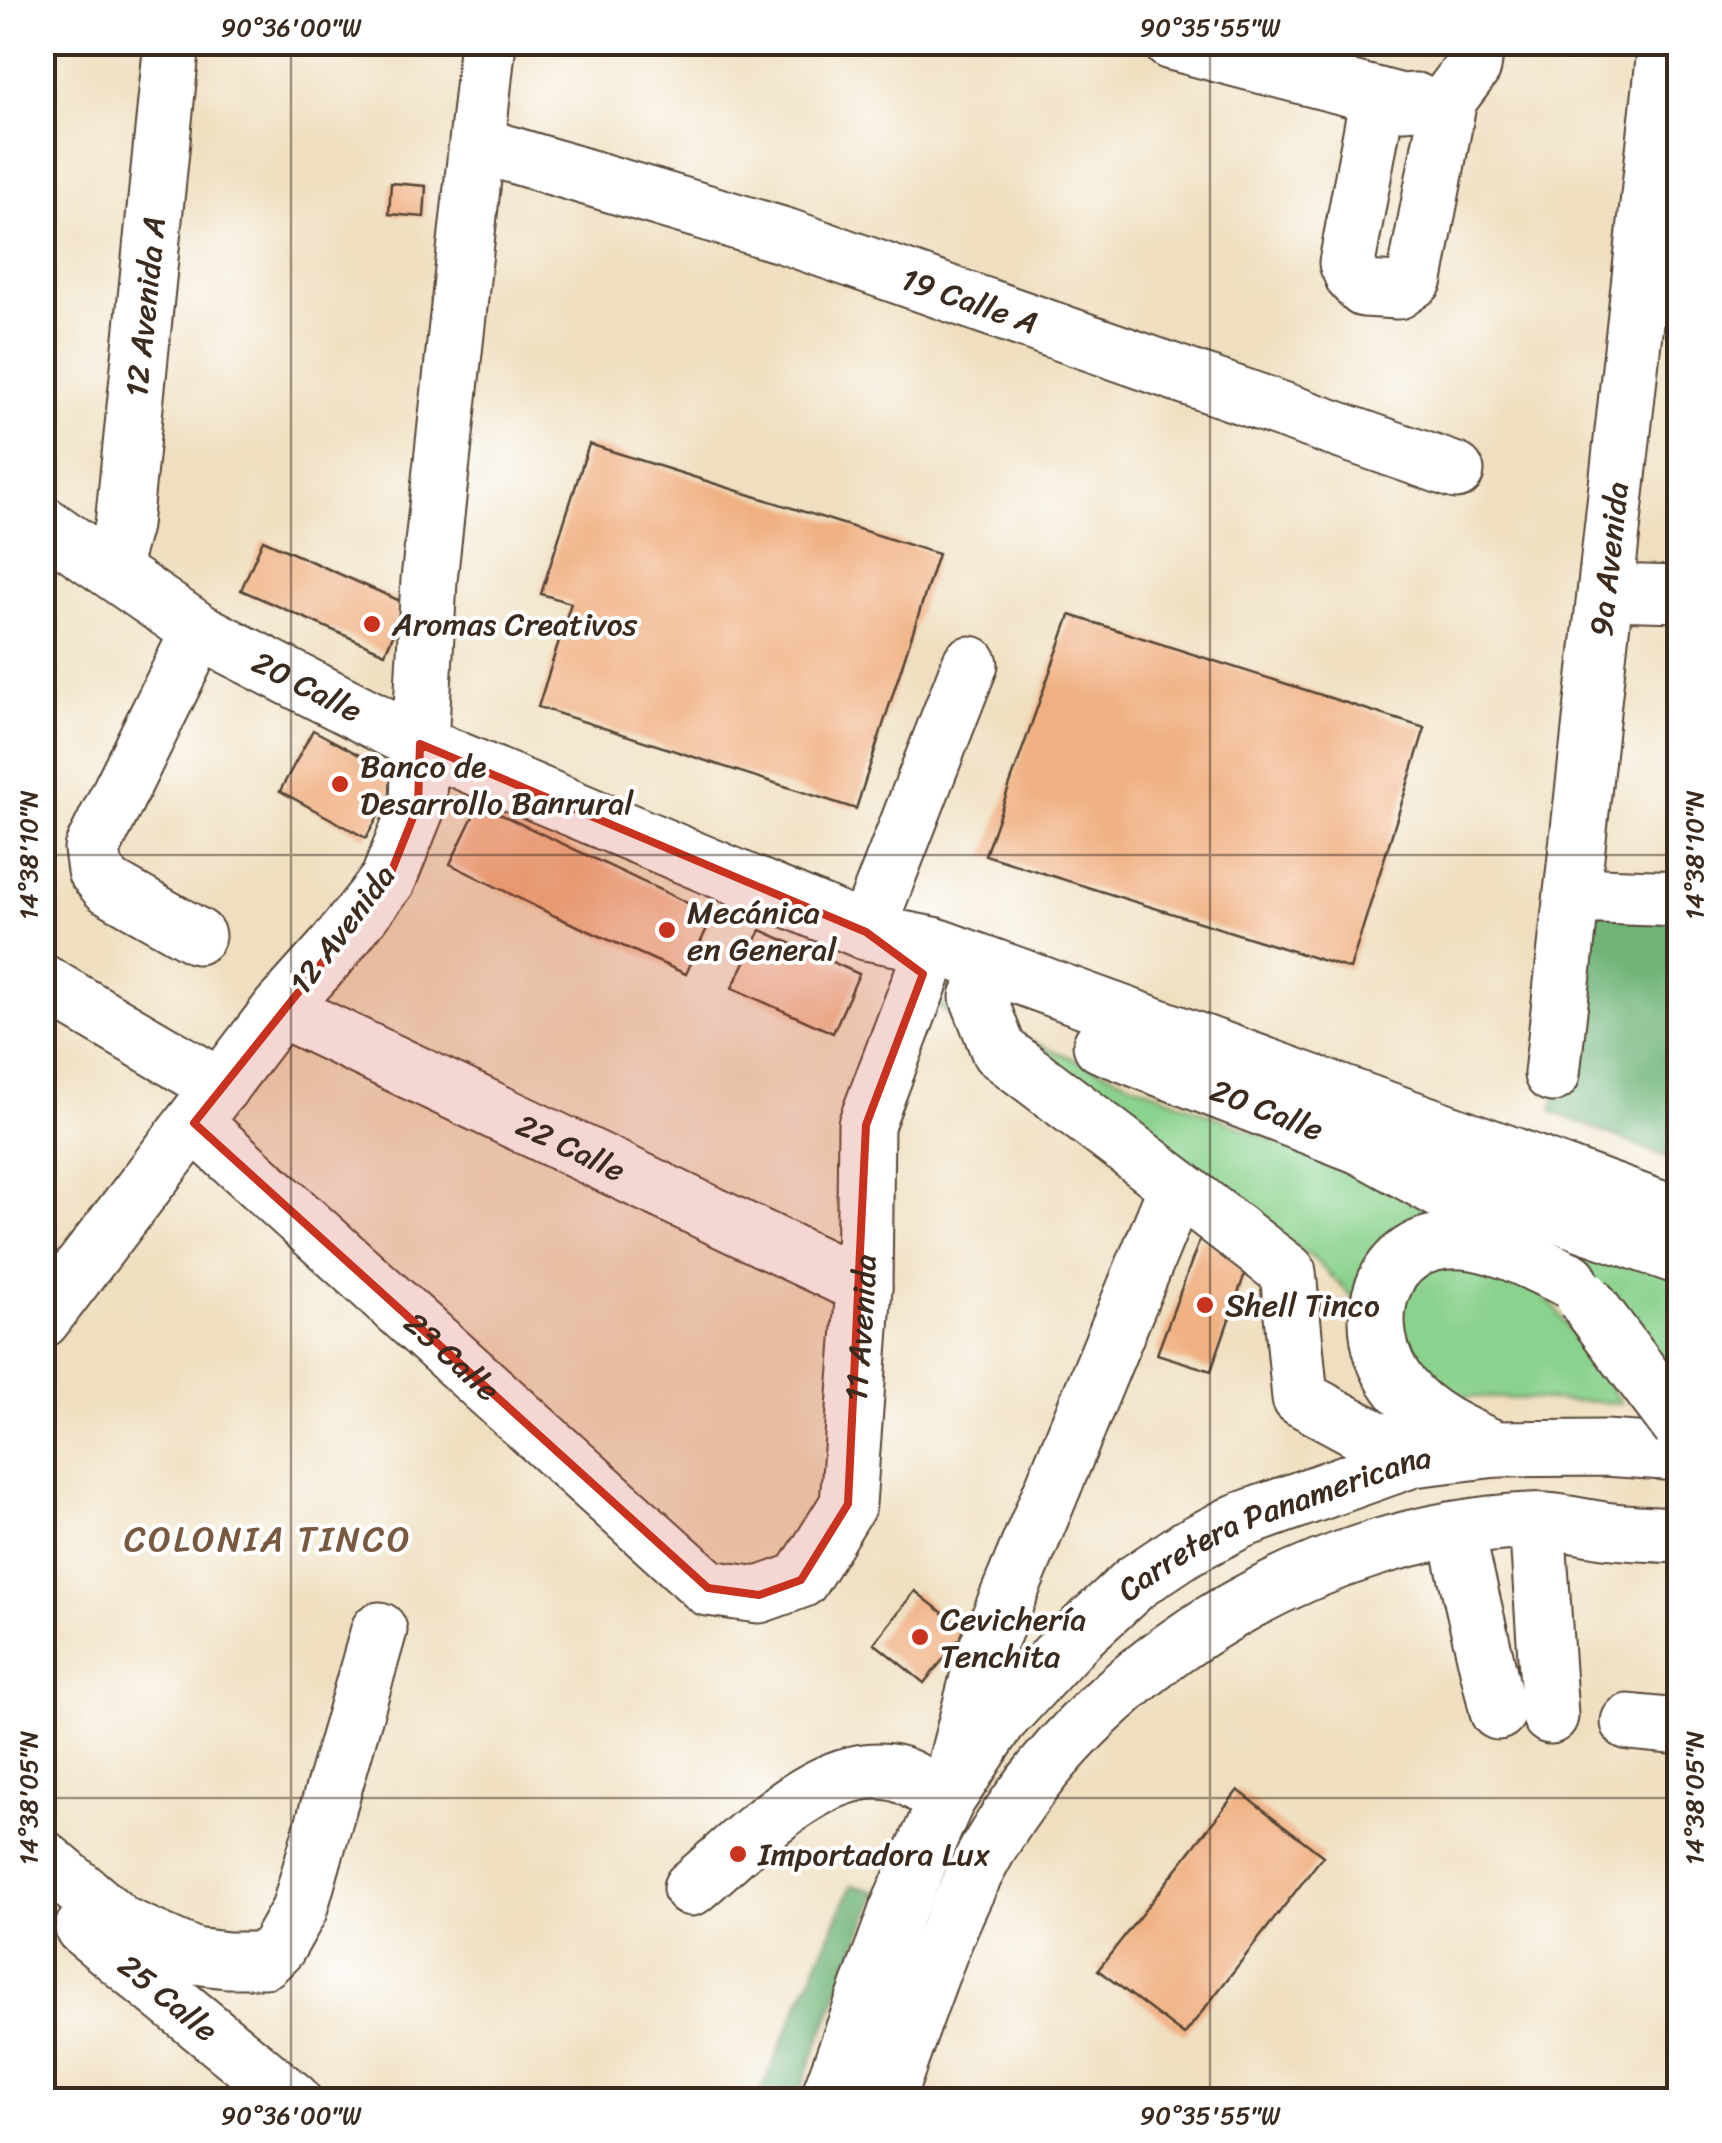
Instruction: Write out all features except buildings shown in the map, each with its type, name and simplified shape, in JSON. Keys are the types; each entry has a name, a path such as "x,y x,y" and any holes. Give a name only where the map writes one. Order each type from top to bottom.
{"main road":[{"name":"12 Avenida A","path":"111,569 123,524 172,42"},
{"name":"12 Avenida","path":"42,1320 280,1009 388,880 418,805 429,580 488,42"},
{"path":"1171,42 1402,102 1448,98"},
{"path":"1378,96 1347,263 1352,277 1364,290 1398,292 1415,279 1448,98 1473,66 1476,42"},
{"name":"9a Avenida","path":"1552,1074 1607,592 1659,290 1666,42"},
{"name":"19 Calle A","path":"479,146 785,236 1456,471"},
{"name":"20 Calle","path":"42,522 199,631 420,744 866,932 933,945 1680,1216"},
{"path":"1607,592 1680,594"},
{"path":"197,936 108,886 95,870 92,849 199,631"},
{"path":"866,932 970,664"},
{"path":"1574,895 1680,899"},
{"name":"20 Calle","path":"866,932 922,974 978,998 1360,1146 1680,1257"},
{"name":"11 Avenida","path":"708,1588 758,1595 801,1580 848,1504 864,1287 866,1124 922,974"},
{"name":"23 Calle","path":"42,982 208,1105 708,1588"},
{"path":"978,998 999,1051 1288,1272 1300,1398 1414,1459"},
{"name":"22 Calle","path":"280,1009 864,1287"},
{"path":"1360,1146 1478,1211 1538,1252 1576,1289 1680,1425 1605,1448"},
{"path":"691,1888 794,1803 832,1778 858,1771 900,1774 946,1800 984,1654 1177,1186"},
{"path":"1496,1449 1431,1415 1401,1388 1378,1348 1375,1328 1383,1288 1406,1258 1423,1247 1453,1241 1508,1252 1576,1289"},
{"path":"1605,1448 1680,1453"},
{"name":"Carretera Panamericana","path":"828,2100 897,1911 946,1800 999,1720 1073,1640 1136,1582 1186,1548 1239,1521 1414,1459 1496,1449 1605,1448"},
{"path":"1456,1531 1524,1714 1537,1521"},
{"name":"Carretera Panamericana","path":"886,2100 940,1954 995,1836 1040,1776 1096,1712 1184,1638 1282,1584 1355,1555 1456,1531 1537,1521 1680,1535"},
{"path":"1607,1530 1680,1567"},
{"path":"42,1857 121,1924 194,1956 265,1960 278,1947 299,1910 380,1630"},
{"name":"25 Calle","path":"42,1894 294,2100"}],"highlighted area":[{"path":"420,744 866,932 923,974 866,1125 848,1504 801,1580 759,1595 708,1588 194,1123 388,880 418,805"}],"green space":[{"path":"1594,911 1679,917 1679,1162 1552,1112"},
{"path":"920,996 1351,1172 1482,1236 1555,1308 1621,1403 1453,1396 1314,1259 1133,1130"},
{"path":"1488,1195 1664,1264 1679,1285 1679,1395"},
{"path":"852,1885 878,1892 796,2100 757,2100"}],"place":[{"name":"Aromas Creativos","path":"372,624"},
{"name":"Banco de Desarrollo Banrural","path":"340,784"},
{"name":"Mecánica en General","path":"667,930"},
{"name":"Shell Tinco","path":"1205,1305"},
{"name":"Cevichería Tenchita","path":"920,1637"},
{"name":"Importadora Lux","path":"738,1854"}],"district":[{"name":"COLONIA TINCO","path":"268,1539"}]}
